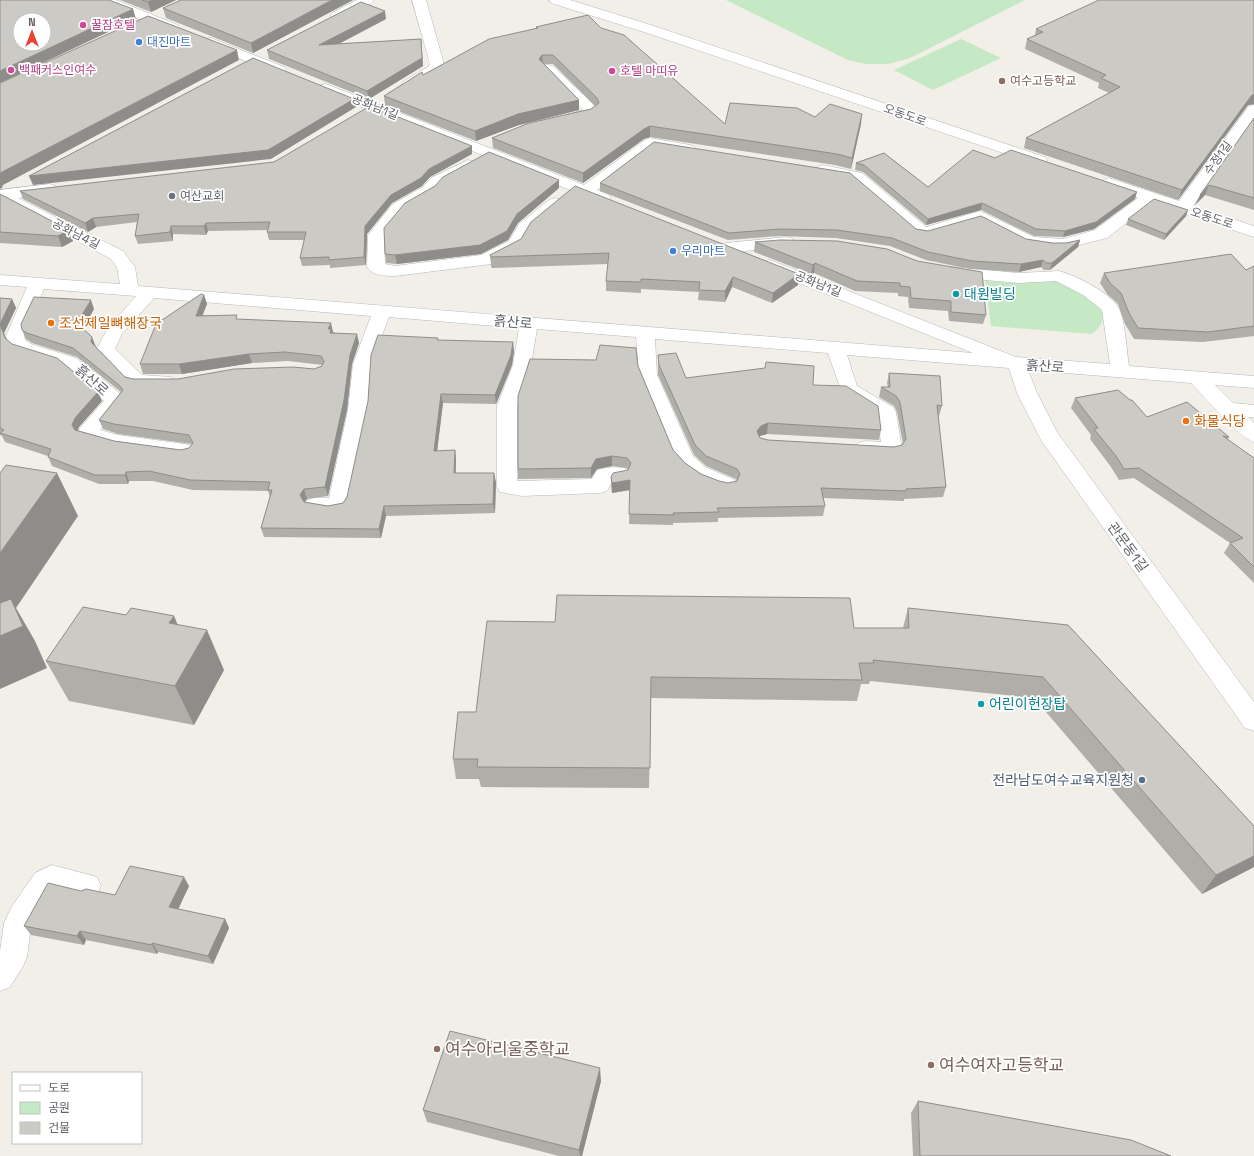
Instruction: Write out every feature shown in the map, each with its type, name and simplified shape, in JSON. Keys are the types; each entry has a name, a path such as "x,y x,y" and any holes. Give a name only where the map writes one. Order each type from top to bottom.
{"street":[{"path":"104,0 157,16 248,63 292,74"},
{"path":"325,22 368,0"},
{"path":"399,91 431,71 437,64 419,0"},
{"name":"오동도로","path":"556,0 649,29 1052,164"},
{"path":"136,26 157,16"},
{"path":"248,63 269,52"},
{"path":"548,69 591,110 586,115 554,123"},
{"name":"공화남1길","path":"314,83 373,106 487,146 580,189 616,203"},
{"name":"수정1길","path":"1183,208 1254,109"},
{"path":"487,146 440,180 429,190 399,207 376,235 376,267 385,271 395,271 485,260 515,244 525,228 650,142 702,152"},
{"path":"808,168 856,176 921,231 926,232 980,216 1026,240 1043,244 1063,244 1101,234 1150,197"},
{"path":"0,195 34,176"},
{"name":"오동도로","path":"1097,179 1254,232"},
{"path":"0,195 62,188"},
{"name":"공화남4길","path":"0,195 117,255 124,262 127,268 129,291"},
{"name":"공화남1길","path":"805,242 720,245 1017,364"},
{"path":"935,269 999,277 1059,276 1074,282 1107,304 1111,310 1121,372"},
{"name":"흙산로","path":"0,280 1017,364 1254,382"},
{"name":"흙산로","path":"38,283 15,333 16,340 18,345 24,348 69,362 115,400 87,433 118,442 185,451"},
{"path":"150,292 114,332 105,350 137,381 181,381"},
{"path":"314,505 338,506 342,482 352,449 358,410 362,364 382,311"},
{"path":"529,324 522,365 507,406 507,487 522,490 600,486 604,475 620,474"},
{"path":"645,333 648,375 684,459 688,466 728,485"},
{"path":"836,349 850,389 886,412 892,449 845,446"},
{"name":"관문동1길","path":"1017,364 1027,393 1048,434 1254,722"},
{"path":"1196,378 1254,436"},
{"path":"1226,409 1254,411"},
{"path":"0,977 14,955 19,921 44,882 52,877 57,877 88,886"}],"green space":[{"path":"726,0 1025,0 910,58 888,64 866,64 848,60"},
{"path":"961,39 1001,58 933,90 894,70"},
{"path":"1052,279 1064,282 1071,285 1096,304 1103,315 1102,321 1099,327 1092,334 991,326 985,280 1019,282"}],"building":[{"path":"0,0 109,0 133,9 52,47 52,12 12,12 12,52 41,52 0,71"},
{"path":"142,0 153,0 148,2"},
{"path":"181,0 332,0 251,43 163,8"},
{"path":"1099,0 1254,0 1254,95 1252,95 1182,190 1026,138 1120,87 1101,78 1106,75 1027,39 1043,32 1036,29"},
{"path":"361,2 385,11 319,45 421,39 422,58 367,91 267,50"},
{"path":"588,15 601,28 624,35 725,124 730,103 797,108 815,117 830,104 862,114 852,158 837,154 650,126 583,173 492,138 529,123 591,109 599,103 597,98 553,55 542,55 539,59 579,100 518,114 475,131 384,96 422,72 423,75 489,39"},
{"path":"148,16 237,50 0,173 0,83"},
{"path":"253,58 354,99 268,150 29,176"},
{"path":"370,106 472,146 429,169 421,178 391,195 365,226 364,257 329,260 329,257 300,258 306,232 267,232 270,222 206,223 204,226 171,226 170,232 135,236 139,214 93,218 85,223 20,191 274,162"},
{"path":"1254,118 1254,198 1209,185 1200,195"},
{"path":"654,142 850,173 916,229 928,231 981,216 1026,239 1052,243 1066,243 1080,240 1052,263 1046,263 1043,260 1021,264 972,261 928,252 892,238 837,230 780,229 729,233 600,183"},
{"path":"973,150 995,158 1011,150 1137,192 1096,222 1065,231 1036,229 982,203 928,219 864,165 856,163 884,153 928,187"},
{"path":"489,152 559,180 517,214 507,231 480,245 395,255 385,254 384,228 405,203 435,186 443,177"},
{"path":"575,186 799,274 773,293 733,277 725,291 699,290 700,282 641,279 641,282 606,281 609,253 491,257 490,255 521,239 531,222"},
{"path":"0,194 69,230 58,236 0,232"},
{"path":"1154,199 1188,210 1166,234 1128,219"},
{"path":"780,240 837,241 887,249 917,261 982,272 986,315 951,312 951,301 911,298 910,287 900,286 900,283 857,281 815,263 813,265 755,242"},
{"path":"1231,254 1246,270 1254,266 1254,326 1208,332 1138,328 1129,313 1121,293 1110,283 1104,273"},
{"path":"201,294 204,295 196,316 237,315 236,319 331,323 328,329 331,329 330,333 357,334 350,355 344,400 325,487 304,489 300,495 304,502 328,506 343,503 347,497 368,401 371,355 378,335 438,338 437,340 513,342 511,355 495,395 441,394 434,451 455,450 454,473 494,473 493,504 384,506 379,529 261,528 272,490 268,490 270,482 190,480 149,471 126,472 125,475 95,475 48,457 51,449 0,433 4,430 0,428 0,324 5,338 12,344 57,358 98,392 75,418 72,425 75,430 114,441 181,450 189,448 193,443 189,435 114,424 99,420 123,390 119,385 73,348 22,330 21,324 34,297 91,300 77,323 92,337 91,342 125,377 133,379 178,379 234,369 293,367 314,369 322,366 324,361 321,356 285,352 249,354 179,364 140,364 156,324"},
{"path":"0,298 12,299 0,324"},
{"path":"600,345 636,348 638,366 673,450 685,463 701,474 728,483 737,481 740,474 737,469 706,456 695,445 659,365 658,355 676,353 686,378 765,368 766,362 814,366 813,385 846,386 878,406 881,430 768,423 761,426 757,431 760,438 768,440 894,447 902,445 906,439 900,402 896,396 881,387 890,387 889,373 940,376 942,406 937,405 946,487 906,489 906,491 821,488 825,506 717,508 719,512 673,513 674,515 629,514 630,480 612,483 611,477 613,473 628,470 631,463 627,458 612,456 596,459 591,468 518,469 518,396 530,359 596,360"},
{"path":"1118,390 1132,400 1147,417 1187,402 1229,437 1223,436 1254,458 1254,567 1230,543 1243,538 1139,468 1124,469 1116,456 1094,429 1098,428 1075,398"},
{"path":"6,465 57,473 0,553 0,473"},
{"path":"557,595 850,598 854,628 909,628 908,608 1068,625 1254,826 1254,856 1216,875 1043,677 873,660 874,663 859,663 862,680 651,677 650,768 477,767 478,759 453,759 458,712 476,712 487,621 555,622"},
{"path":"11,599 23,626 0,636 0,603"},
{"path":"83,607 126,615 131,608 174,616 169,623 207,630 175,686 46,661"},
{"path":"130,866 184,877 169,907 225,919 208,956 152,943 152,945 80,931 77,936 24,926 48,883 81,891 86,889 115,895"},
{"path":"450,1031 600,1068 579,1150 423,1110"},
{"path":"918,1101 1131,1140 1171,1156 920,1156"}],"place":[{"name":"꿀잠호텔","path":"83,25"},
{"name":"대진마트","path":"139,42"},
{"name":"백패커스인여수","path":"11,70"},
{"name":"호텔 마띠유","path":"612,71"},
{"name":"여수고등학교","path":"1002,81"},
{"name":"여산교회","path":"172,196"},
{"name":"우리마트","path":"673,251"},
{"name":"대원빌딩","path":"956,294"},
{"name":"조선제일뼈해장국","path":"51,323"},
{"name":"화물식당","path":"1186,421"},
{"name":"어린이헌장탑","path":"981,704"},
{"name":"전라남도여수교육지원청","path":"1142,780"},
{"name":"여수아리울중학교","path":"437,1049"},
{"name":"여수여자고등학교","path":"931,1065"}]}
